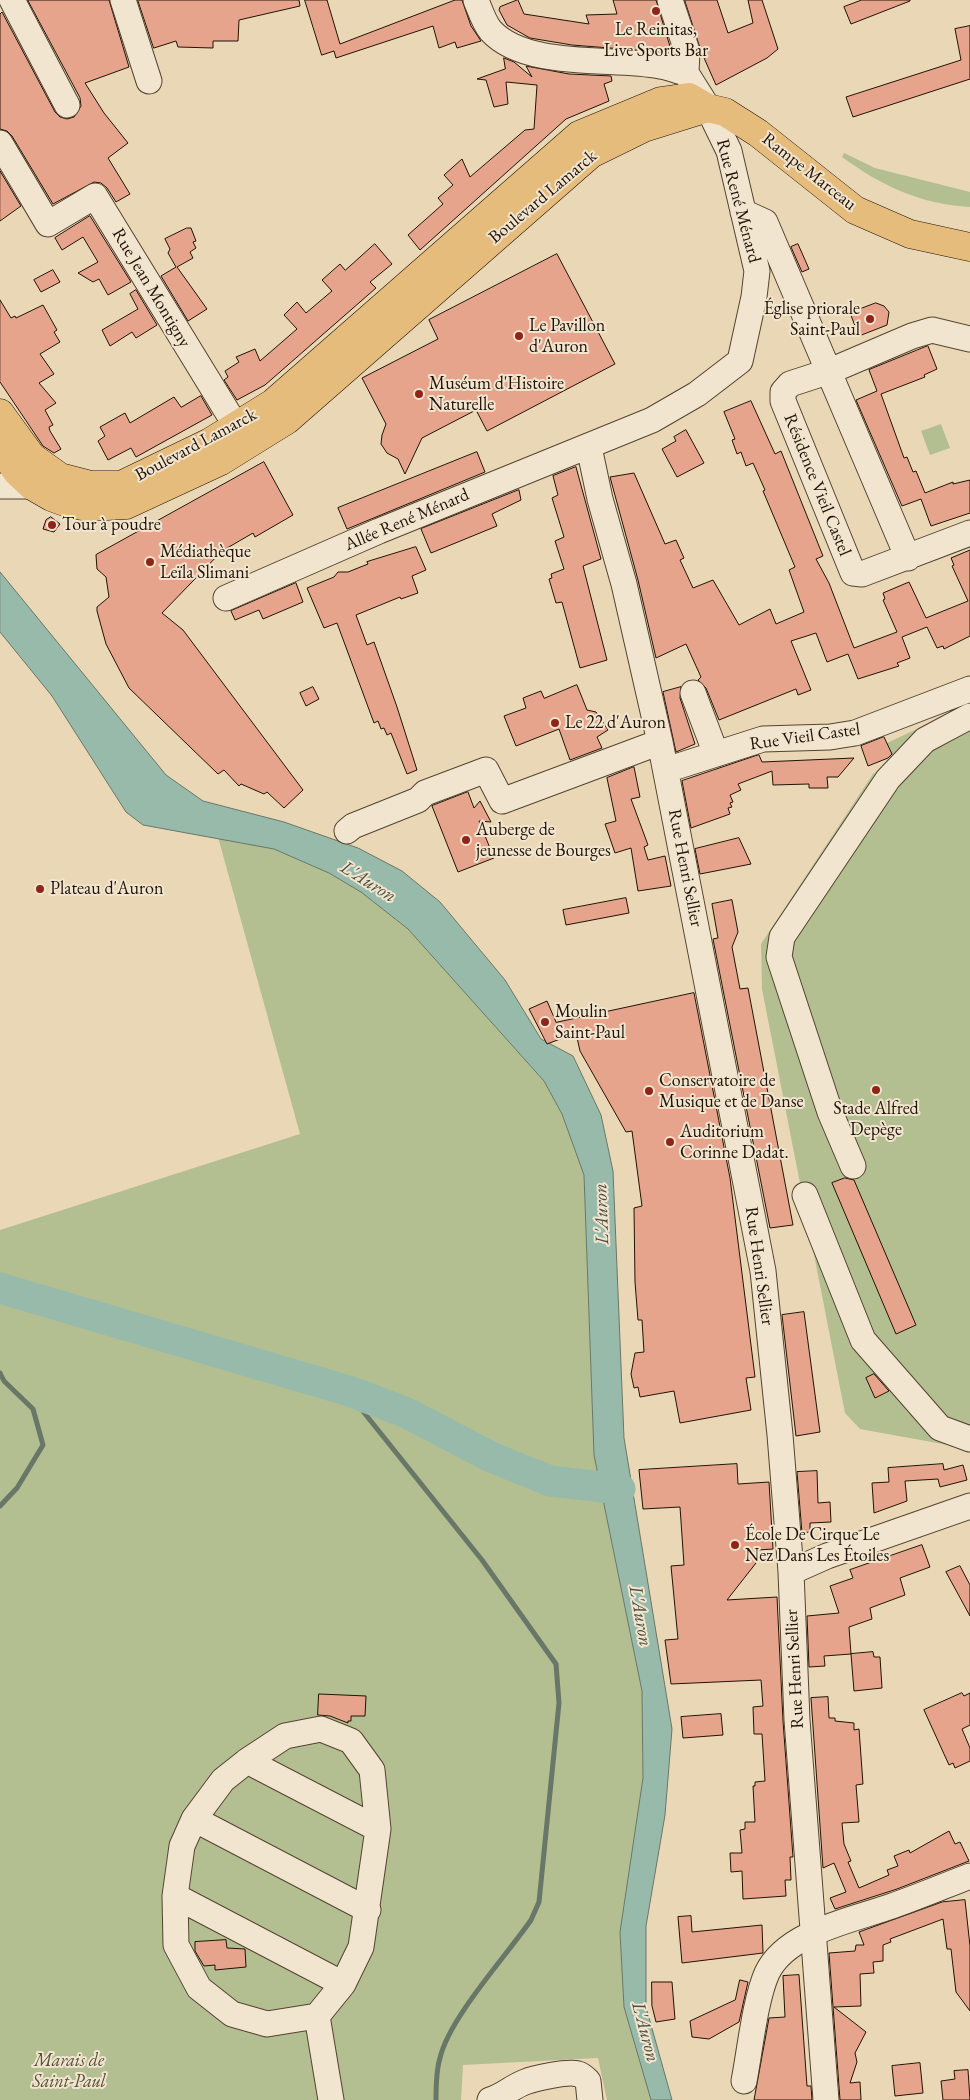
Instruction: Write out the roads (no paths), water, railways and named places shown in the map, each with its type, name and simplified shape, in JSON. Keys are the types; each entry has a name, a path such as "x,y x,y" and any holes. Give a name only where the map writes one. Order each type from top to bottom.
{"main road":[{"name":"Boulevard Lamarck","path":"0,413 32,457 60,477 76,482 106,486 121,485 210,442 273,403 579,135 636,110 675,98 689,97 708,108"},
{"name":"Rampe Marceau","path":"708,108 725,112 758,133 856,210 910,234 970,247"},
{"name":"Boulevard Lamarck","path":"0,447 17,472 32,486 51,497 70,504 108,507 126,505 221,461 287,420 590,154 644,128 708,108"}],"street":[{"path":"12,0 67,105"},
{"path":"123,0 149,81"},
{"path":"476,0 490,29 505,43 516,48 561,58 660,66 686,73 687,51 670,0"},
{"name":"Rue René Ménard","path":"589,448 657,417 697,394 740,361 754,297 757,271 729,151 708,108 686,73"},
{"name":"Rue Jean Montigny","path":"0,142 48,224 95,196 236,426"},
{"path":"743,212 765,222 908,558"},
{"name":"Résidence Vieil Castel","path":"970,339 932,330 830,371 790,384 783,392 783,401 853,572 862,574 970,533"},
{"name":"Allée René Ménard","path":"226,598 379,531 589,448"},
{"name":"Rue Henri Sellier","path":"589,448 600,499 624,584 666,770 763,1271 780,1436 791,1572 797,1720 815,1932 826,2100"},
{"path":"0,486 32,486"},
{"name":"Rue Vieil Castel","path":"666,770 763,739 830,737 855,733 970,689"},
{"path":"693,692 716,754"},
{"path":"853,1166 830,1112 779,957 782,937 888,779 925,740 970,716"},
{"path":"347,831 353,826 418,800 424,793 486,770 502,801 660,742"},
{"path":"805,1195 862,1340 940,1428 970,1439"},
{"path":"791,1572 827,1556 970,1506"},
{"path":"321,1729 351,1741 372,1770 378,1829 368,1910 361,1948 343,1984 317,2016 267,2024 232,2014 199,1988 176,1945 175,1896 182,1846 194,1819 222,1780 247,1761 285,1736 321,1729"},
{"path":"247,1761 378,1829"},
{"path":"194,1819 368,1910"},
{"path":"744,2081 756,2015 767,1972 782,1953 815,1932 892,1906 970,1876"},
{"path":"175,1896 343,1984"},
{"path":"317,2016 331,2100"},
{"path":"498,2096 523,2082 540,2078 580,2074 588,2081 590,2100"}],"water":[{"name":"L'Auron","path":"0,572 166,775 203,801 284,822 358,848 402,871 440,902 505,980 541,1039 573,1056 601,1115 613,1171 624,1438 672,1729 665,1815 646,1926 646,2007 672,2100 651,2100 624,2007 620,1932 643,1778 642,1691 594,1455 584,1175 562,1114 544,1081 408,929 361,892 329,873 274,849 143,825 126,812 52,696 0,632"}],"waterway":[{"path":"0,1288 349,1391 407,1413 491,1457 550,1481 620,1489"},
{"path":"0,1373 4,1381 33,1409 43,1445 17,1488 0,1506"},
{"path":"349,1391 482,1560 556,1664 559,1703 539,1902 531,1920 466,2006 455,2024 440,2058 436,2084 436,2100"}],"place":[{"name":"Le Reinitas, Live Sports Bar","path":"656,11"},
{"name":"Église priorale Saint-Paul","path":"870,319"},
{"name":"Le Pavillon d'Auron","path":"519,336"},
{"name":"Muséum d'Histoire Naturelle","path":"419,394"},
{"name":"Tour à poudre","path":"52,525"},
{"name":"Médiathèque Leïla Slimani","path":"150,562"},
{"name":"Le 22 d'Auron","path":"555,723"},
{"name":"Auberge de jeunesse de Bourges","path":"466,840"},
{"name":"Plateau d'Auron","path":"40,889"},
{"name":"Moulin Saint-Paul","path":"545,1022"},
{"name":"Stade Alfred Depège","path":"876,1090"},
{"name":"Conservatoire de Musique et de Danse","path":"649,1091"},
{"name":"Auditorium Corinne Dadat.","path":"670,1142"},
{"name":"École De Cirque Le Nez Dans Les Étoiles","path":"735,1545"}],"park label":[{"name":"Marais de Saint-Paul","path":"69,2071"}]}
